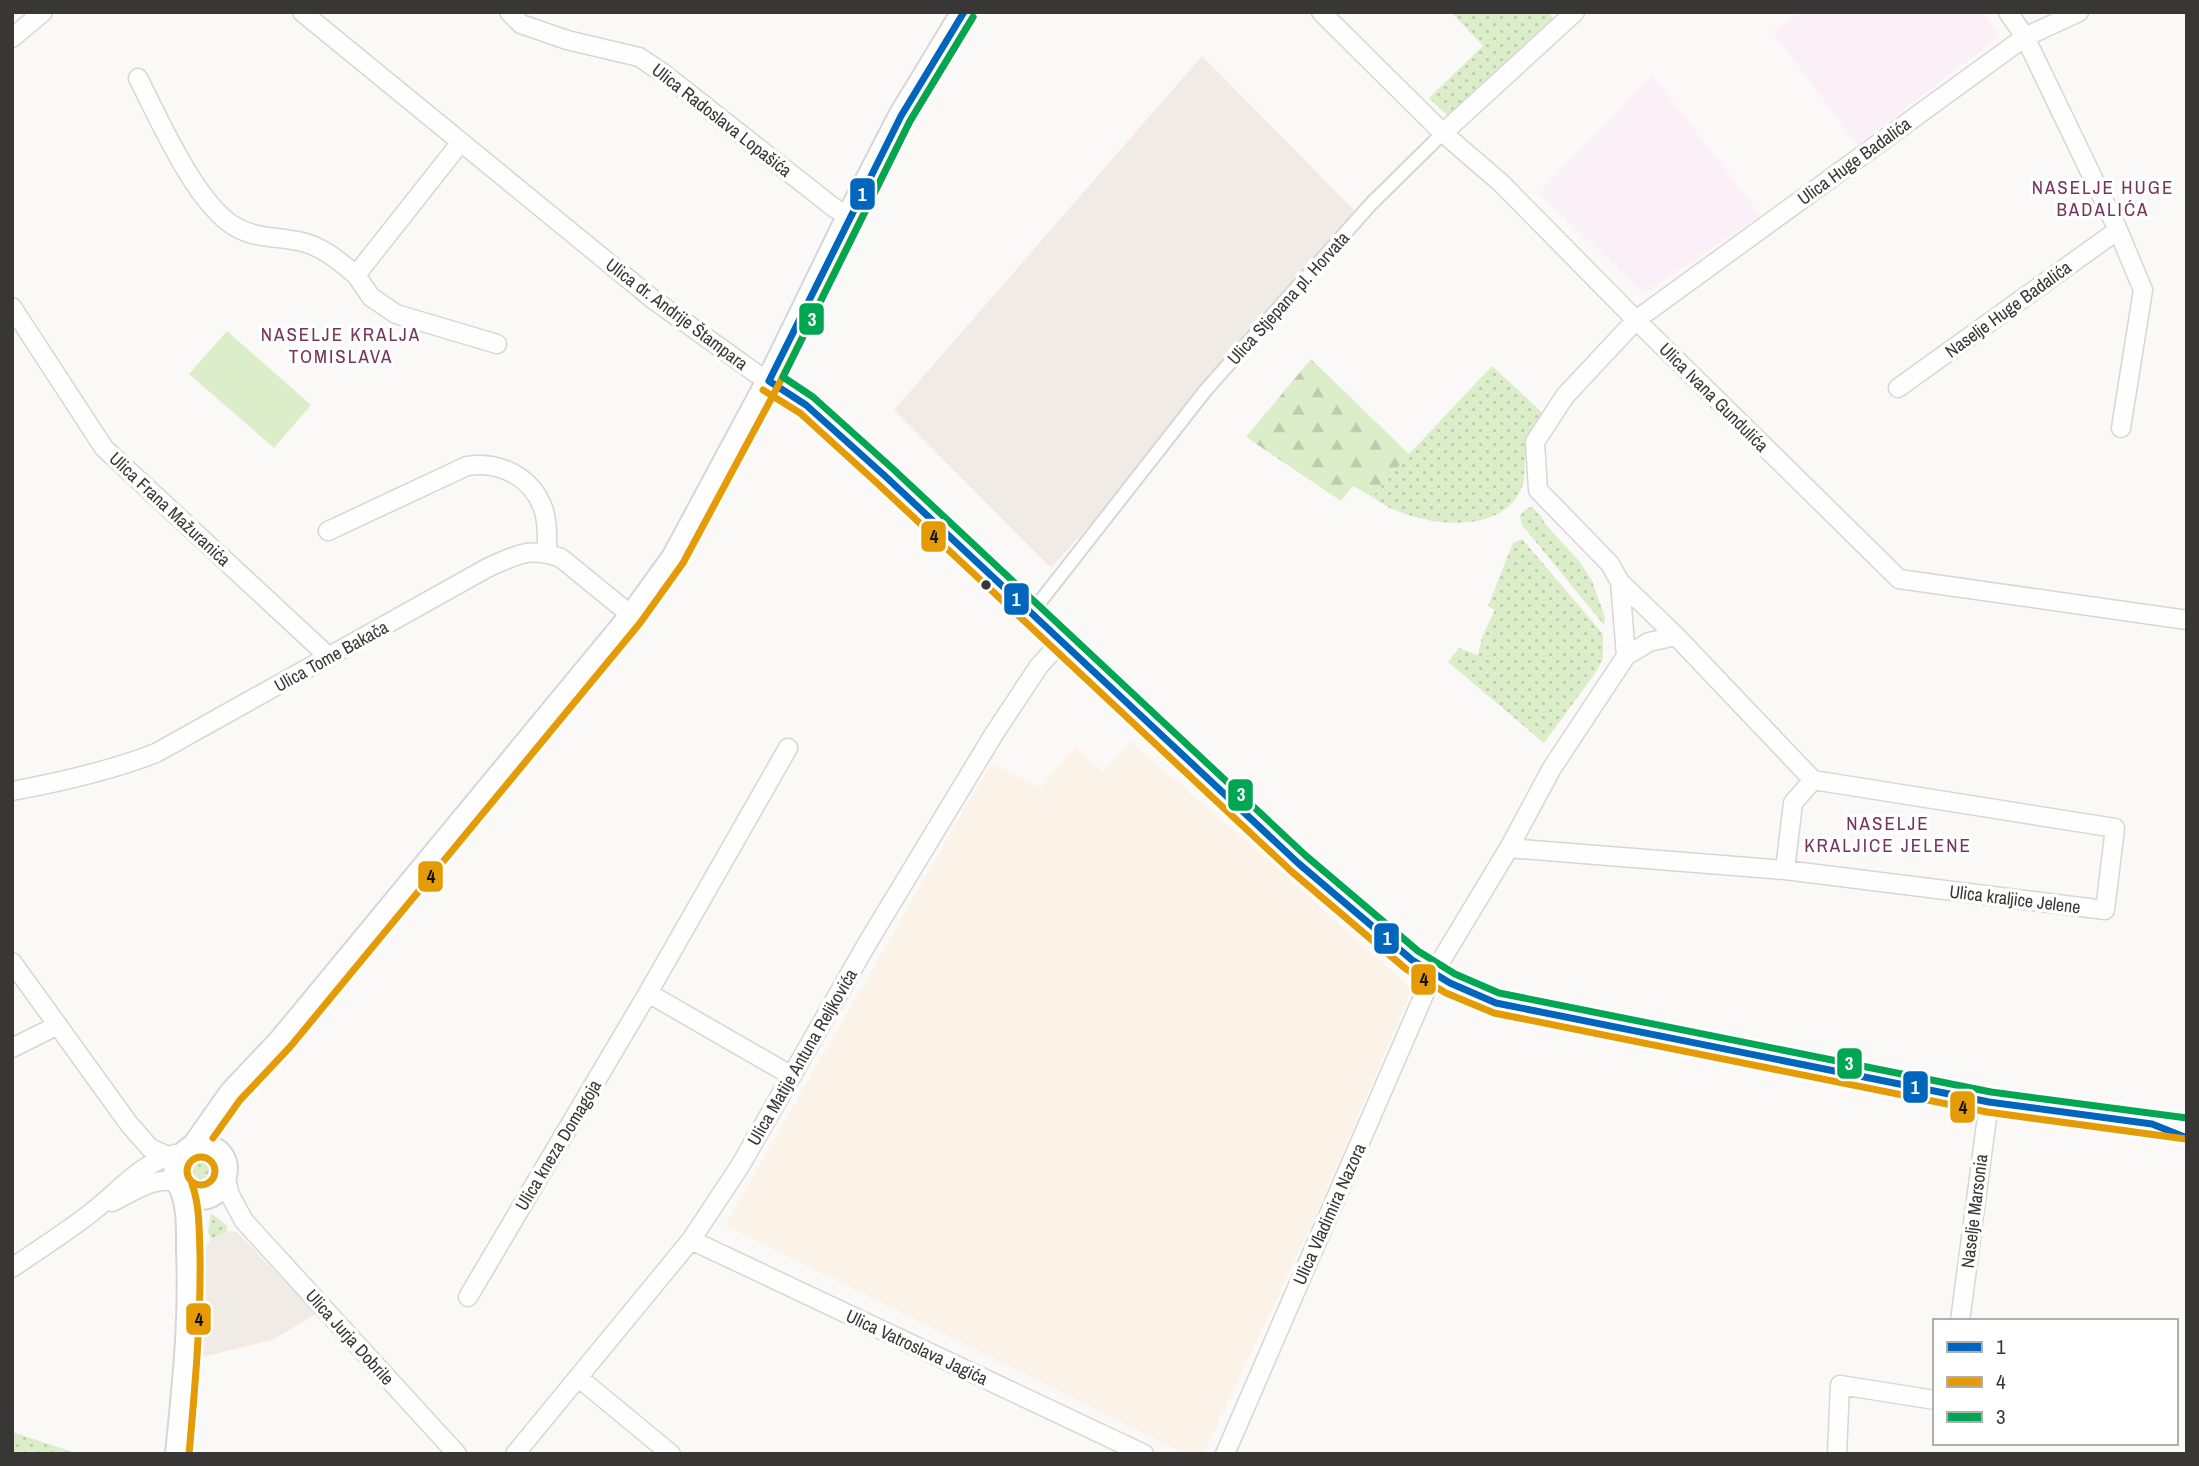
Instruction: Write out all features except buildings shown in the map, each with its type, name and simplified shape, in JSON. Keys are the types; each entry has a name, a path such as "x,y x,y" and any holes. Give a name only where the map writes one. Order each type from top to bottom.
{"main road":[{"path":"178,1454 190,1341 188,1205 176,1167 182,1152 282,1040 632,616 674,558 769,381 901,116 964,12"},
{"path":"180,1186 193,1195 206,1195 218,1189 223,1167 220,1142 225,1127 282,1040"},
{"path":"182,1152 209,1148 223,1167"},
{"path":"190,1277 206,1195"}],"street":[{"path":"12,38 43,12"},
{"name":"Ulica dr. Andrije Štampara","path":"302,12 654,299 815,413 1032,612 1298,863 1412,960 1433,974 1496,1003 1989,1102 2187,1129"},
{"name":"Ulica Radoslava Lopašića","path":"509,12 521,24 532,28 567,40 639,57 849,217"},
{"name":"Ulica Ivana Gundulića","path":"1321,12 1443,133 1501,183 1899,579 2187,620"},
{"name":"Ulica Stjepana pl. Horvata","path":"1032,612 1205,391 1371,204 1443,133 1575,12"},
{"path":"2008,12 2025,37 2118,230 2143,290 2121,428"},
{"name":"Ulica Huge Badalića","path":"1636,320 2025,37 2079,12"},
{"path":"138,78 203,197 233,226 255,235 306,243 326,252 356,275 371,297 396,314 498,344"},
{"path":"356,275 461,142"},
{"name":"Naselje Huge Badalića","path":"1898,388 2118,230"},
{"name":"Ulica Frana Mažuranića","path":"12,307 104,448 329,657"},
{"path":"1636,320 1565,396 1535,442 1538,490 1610,564 1620,582 1676,636 1813,780 1793,803 1785,870"},
{"path":"328,531 467,466 483,464 504,469 519,475 530,486 543,508 547,552 561,558 632,616"},
{"name":"Ulica Tome Bakača","path":"12,791 60,782 127,764 156,753 489,567 531,551 547,552"},
{"path":"1620,582 1626,656"},
{"path":"1433,974 1552,768 1626,656 1649,642 1676,636"},
{"name":"Ulica Matije Antuna Reljkovića","path":"515,1454 691,1240 740,1166 868,943 994,734 1039,666 1062,641"},
{"name":"Ulica kneza Domagoja","path":"468,1297 648,993 788,748"},
{"name":"Ulica kraljice Jelene","path":"1508,848 1785,870 2105,910 2115,828 1813,780"},
{"path":"12,962 129,1124 150,1148 182,1152"},
{"name":"Ulica Vladimira Nazora","path":"1225,1454 1433,974"},
{"path":"648,993 792,1076"},
{"path":"12,1048 58,1024"},
{"name":"Naselje Marsonia","path":"1960,1319 1989,1102"},
{"name":"Ulica dr. Andrije Štampara","path":"2152,1124 2187,1138"},
{"path":"12,1268 93,1212 138,1173 182,1152"},
{"name":"Ulica Jurja Dobrile","path":"223,1167 230,1195 244,1220 457,1454"},
{"path":"93,1212 155,1181 165,1179 180,1186"},
{"name":"Ulica Jurja Dobrile","path":"206,1195 244,1220"},
{"name":"Ulica Vatroslava Jagića","path":"691,1240 1144,1454"},
{"path":"579,1378 671,1454"},
{"path":"1838,1454 1840,1385 1933,1400"}],"shaded area":[{"path":"1803,12 1982,12 2000,36 1857,145 1773,32"},
{"path":"1202,56 1364,220 1051,568 894,410"},
{"path":"1652,75 1761,216 1644,294 1539,193"},
{"path":"1130,742 1255,848 1412,989 1318,1211 1203,1454 1185,1454 725,1225 991,763 1041,788 1075,747 1103,772"},
{"path":"227,1231 237,1232 316,1314 272,1340 202,1357 204,1249 211,1239"}],"green space":[{"path":"1451,12 1548,12 1555,20 1450,118 1429,98 1483,46"},
{"path":"227,331 311,405 274,448 189,374"},
{"path":"1311,359 1409,454 1372,497 1353,486 1341,501 1246,437"},
{"path":"1492,366 1545,415 1528,448 1523,484 1512,503 1482,520 1463,523 1424,519 1406,514 1372,497 1409,454"},
{"path":"1532,507 1580,562 1592,581 1605,617 1604,625 1522,525 1520,516"},
{"path":"1522,539 1603,634 1603,658 1596,672 1544,743 1448,662 1459,648 1478,655 1482,637 1495,610 1488,606 1513,543"},
{"path":"200,1159 208,1163 212,1171 208,1179 200,1183 192,1179 188,1171 192,1163"},
{"path":"211,1213 227,1226 227,1231 211,1239 208,1232"},
{"path":"12,1432 79,1454 12,1454"}],"transit line":[{"name":"1","path":"769,381 901,116 964,12"},
{"name":"4","path":"213,1138 240,1100 290,1047 640,623 683,563 778,386 910,121 973,17"},
{"name":"3","path":"973,17 910,121 783,377 813,397 892,468 1305,855 1418,951 1455,974 1499,993 1991,1092 2187,1118"},
{"name":"1","path":"769,381 806,405 885,476 1298,863 1412,960 1450,983 1496,1003 1989,1102 2152,1124 2187,1138"},
{"name":"4","path":"763,390 800,413 878,484 1291,871 1406,969 1446,993 1494,1013 1987,1112 2186,1139"},
{"name":"4","path":"201,1157 211,1161 215,1171 211,1181 201,1185 191,1181 187,1171 191,1161 201,1157"},
{"name":"4","path":"189,1454 200,1279 199,1219 192,1184"}],"district":[{"name":"NASELJE HUGE BADALIĆA","path":"2103,198"},
{"name":"NASELJE KRALJA TOMISLAVA","path":"341,345"},
{"name":"NASELJE KRALJICE JELENE","path":"1888,834"}]}
